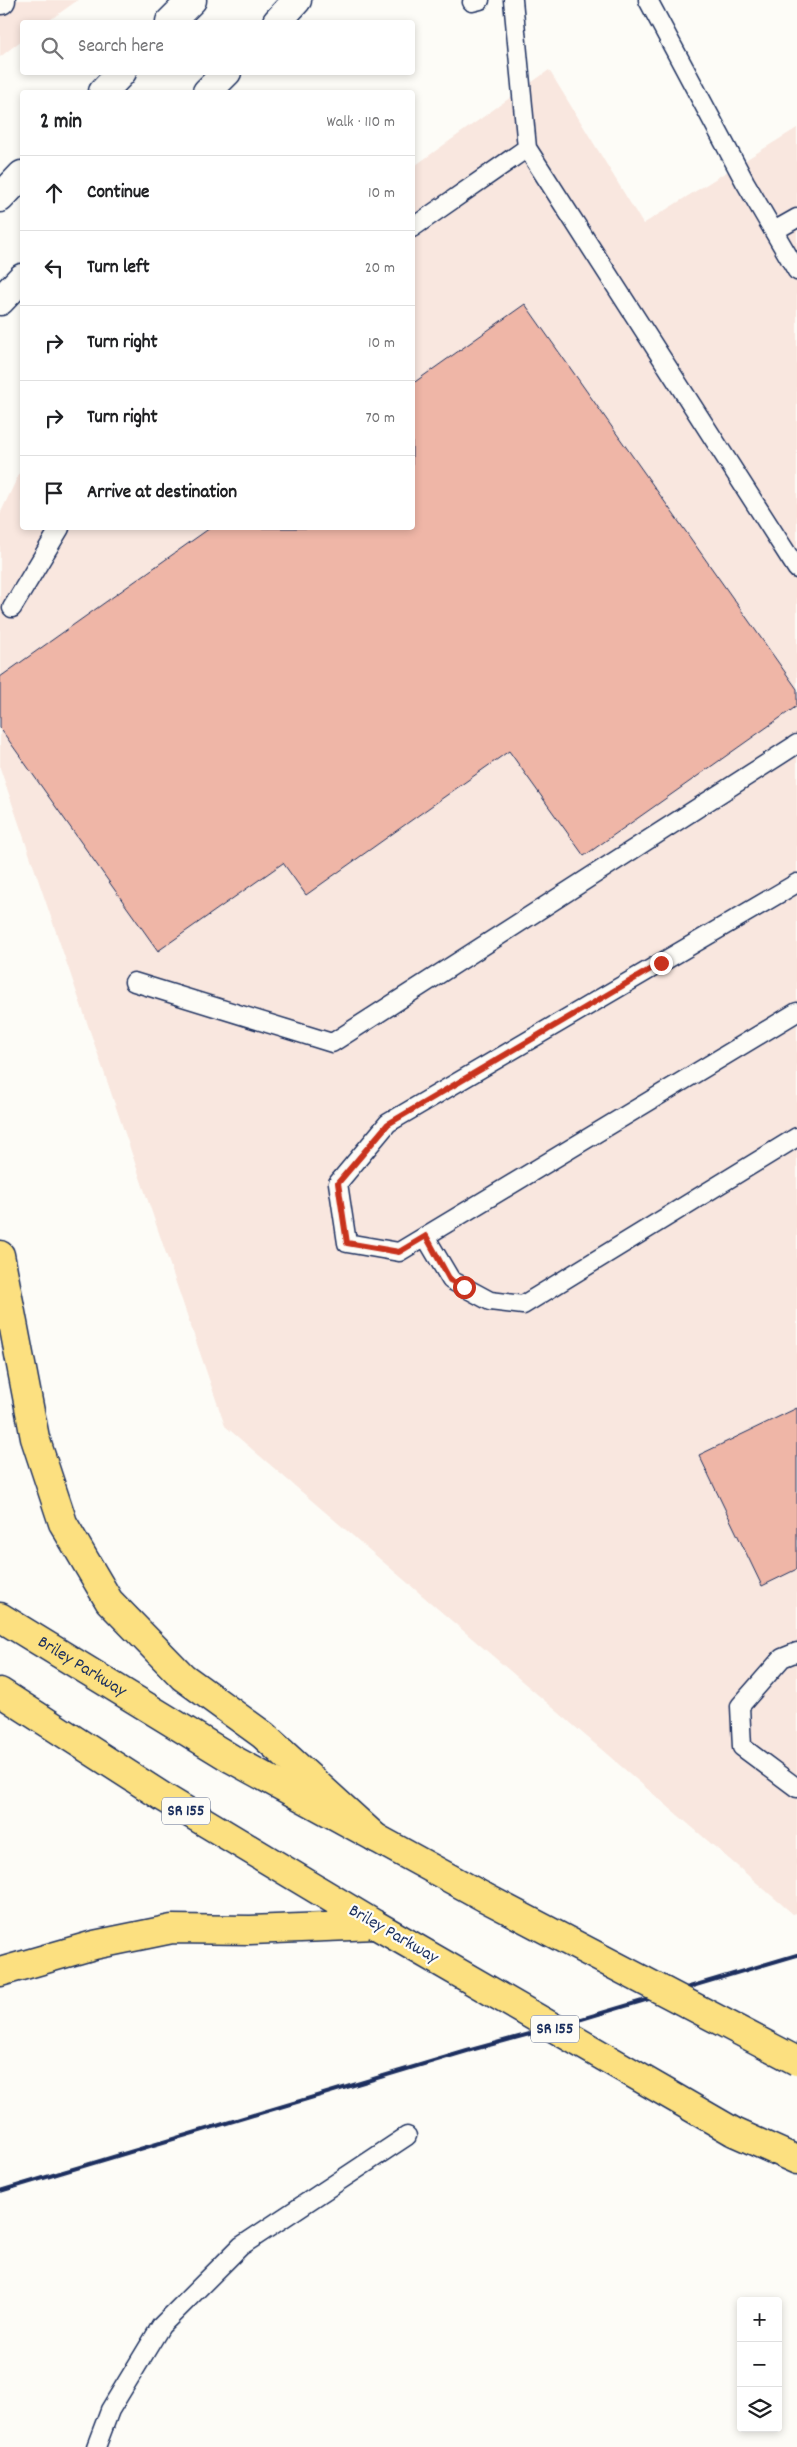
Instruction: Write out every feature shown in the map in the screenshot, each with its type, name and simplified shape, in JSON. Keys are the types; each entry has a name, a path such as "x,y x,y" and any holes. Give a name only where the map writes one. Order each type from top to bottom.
{"highway":[{"path":"0,1255 35,1438 63,1523 110,1601 183,1677 263,1735 376,1838"},
{"name":"Briley Parkway","path":"0,1617 232,1759 484,1897 797,2061"},
{"name":"Briley Parkway","path":"0,1692 163,1796 376,1926 734,2132 797,2160"},
{"path":"0,1972 94,1945 172,1929 250,1930 376,1926"}],"main road":[{"path":"172,20 192,0"},
{"path":"105,90 119,75"},
{"path":"209,90 224,75"},
{"path":"0,198 20,177"},
{"path":"0,301 20,280"}],"lane":[{"path":"513,0 527,148 797,568"},
{"path":"648,0 745,182 797,271"},
{"path":"415,226 527,148"},
{"path":"774,231 797,218"},
{"path":"12,608 59,530"},
{"path":"134,982 332,1043 797,744"},
{"path":"797,883 388,1124 338,1183 347,1243 399,1252 797,1012"},
{"path":"426,1236 450,1280 490,1301 523,1305 797,1137"},
{"path":"797,1652 782,1658 740,1706 742,1747 797,1788"},
{"path":"96,2447 110,2410 161,2326 241,2246 407,2136"}],"shaded area":[{"path":"0,0 78,0 50,20 20,20 20,42 0,57"},
{"path":"549,70 643,224 797,128 797,1913 793,1914 225,1426 0,768 0,514 20,472 20,530 415,530 415,166"}],"building":[{"path":"525,304 797,689 797,706 584,856 509,751 306,895 283,863 158,951 0,728 0,677 207,530 415,530 415,382"},
{"path":"797,1408 797,1569 762,1586 699,1455"}],"railway":[{"path":"0,2191 467,2051 548,2029 797,1955"}],"route":[{"path":"464,1287 450,1280 426,1236 399,1252 347,1243 338,1183 388,1124 661,963"}]}
